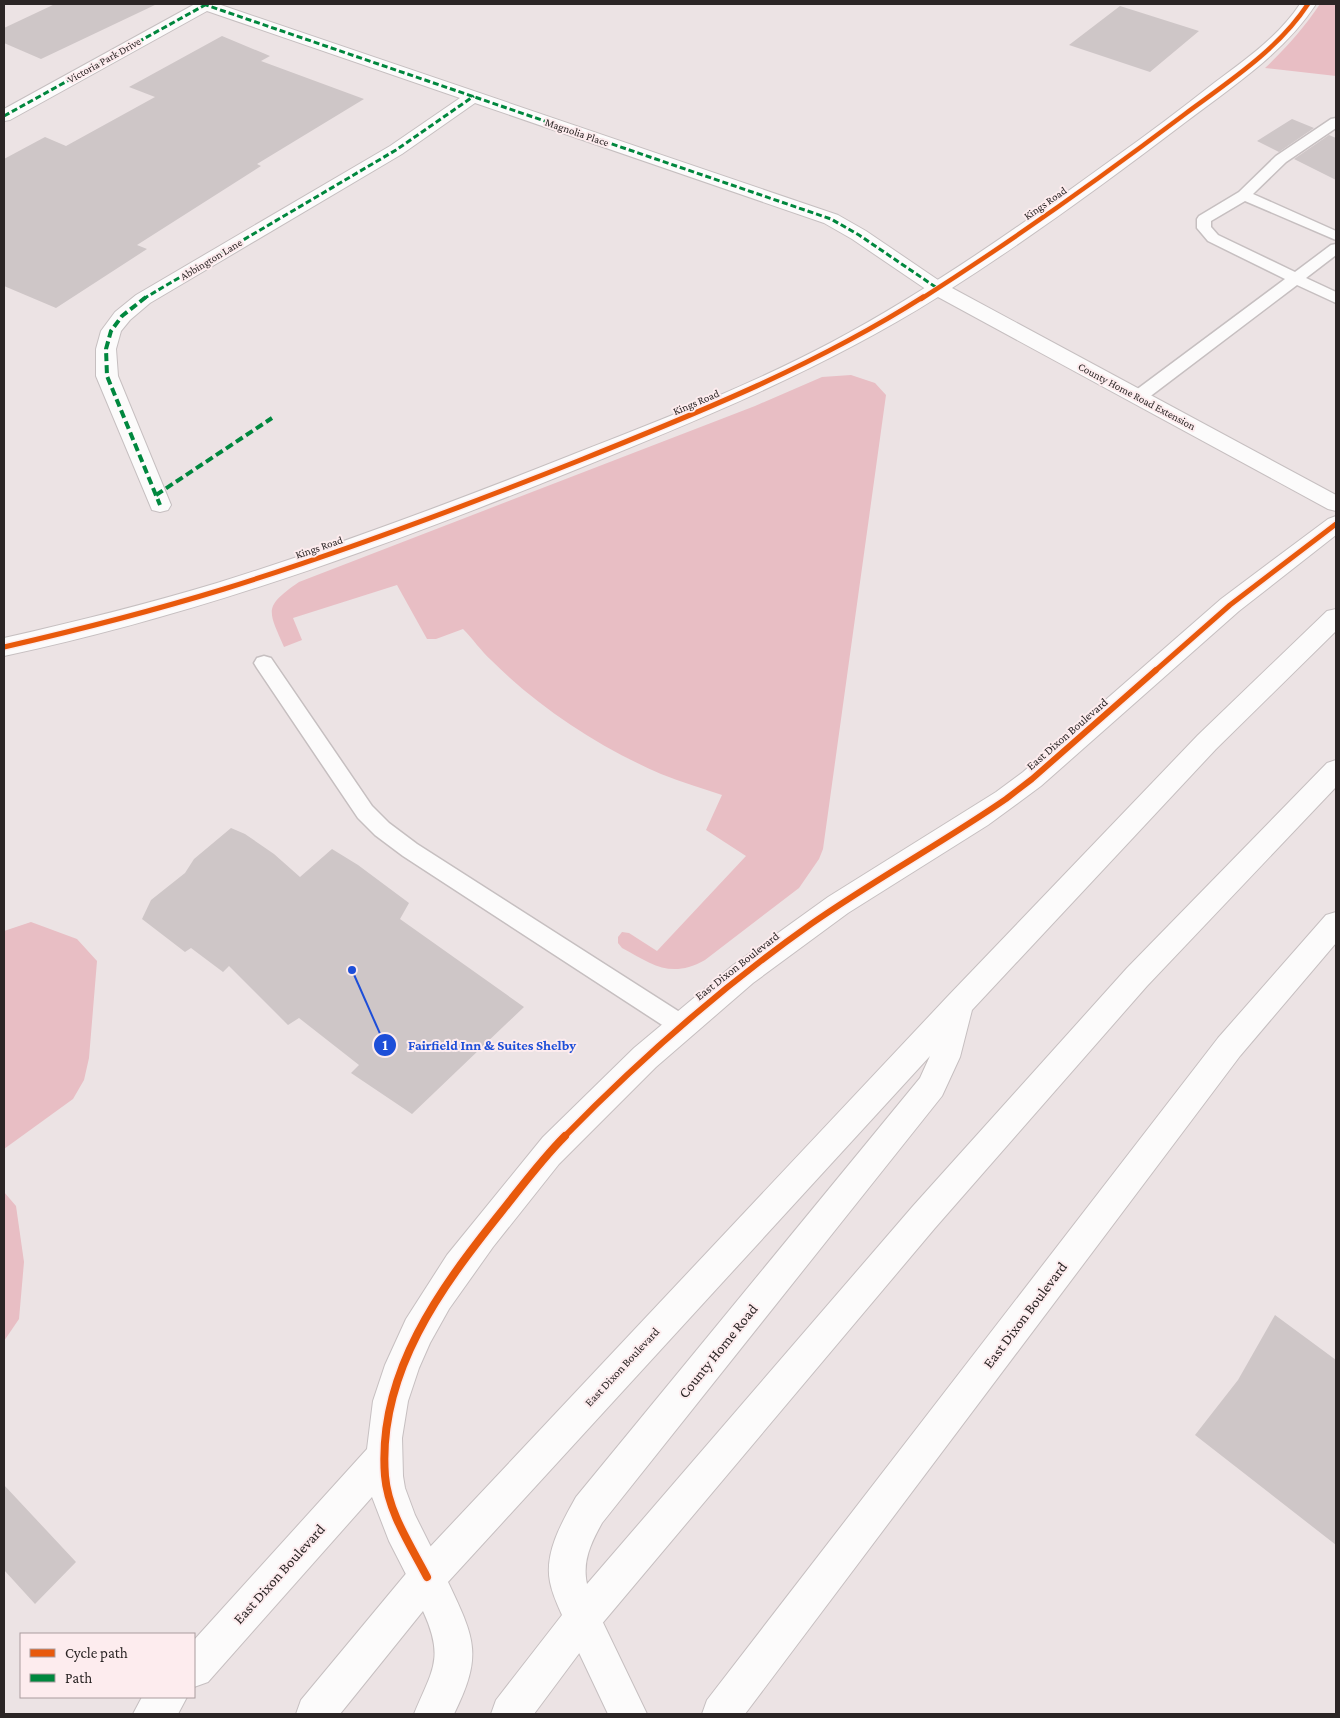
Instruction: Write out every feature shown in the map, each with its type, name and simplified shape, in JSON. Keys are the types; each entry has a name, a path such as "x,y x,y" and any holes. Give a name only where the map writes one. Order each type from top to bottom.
{"main road":[{"name":"Magnolia Place","path":"204,4 831,219 859,235 937,288"},
{"name":"Victoria Park Drive","path":"4,116 204,4"},
{"name":"Kings Road","path":"4,647 45,638 230,587 368,541 506,491 778,378 841,345 937,288 1033,224 1201,103 1269,49 1308,4"},
{"name":"Abbington Lane","path":"160,505 107,376 107,337 118,319 143,299 396,150 474,96"},
{"name":"County Home Road Extension","path":"937,288 1336,504"},
{"name":"East Dixon Boulevard","path":"427,1577 395,1510 385,1480 386,1420 397,1379 414,1338 457,1267 552,1149 681,1025 747,972 812,922 1008,798 1039,774 1230,605 1336,524"},
{"name":"East Dixon Boulevard","path":"315,1714 427,1577 958,1005 1207,742 1336,617"},
{"path":"510,1714 582,1619 917,1225 1111,1006 1336,770"},
{"name":"East Dixon Boulevard","path":"721,1714 1229,1047 1336,923"},
{"name":"County Home Road","path":"628,1714 582,1619 568,1582 566,1570 570,1551 580,1526 589,1510 931,1086 944,1064 958,1005"},
{"name":"East Dixon Boulevard","path":"195,1667 384,1457"},
{"path":"427,1577 452,1638 454,1661 444,1693 433,1714"},
{"path":"152,1714 167,1698"}],"lane":[{"path":"1336,122 1281,159 1244,195 1204,219 1204,228 1213,238 1336,298"},
{"path":"1244,195 1336,236"},
{"path":"1138,397 1336,248"},
{"path":"264,663 365,812 382,829 410,850 681,1025"}],"shaded area":[{"path":"1320,4 1336,4 1336,76 1265,68 1308,21"},
{"path":"851,375 875,383 886,395 823,849 819,859 799,888 705,960 693,966 682,969 662,968 622,948 618,943 618,937 622,932 629,933 657,951 746,856 706,830 722,795 661,774 615,752 571,725 510,678 463,629 436,639 427,639 397,585 293,618 302,640 284,647 272,617 272,610 279,598 299,582 755,406 822,377"},
{"path":"31,922 77,939 97,961 89,1058 84,1080 73,1099 4,1149 4,931"},
{"path":"4,1192 16,1206 24,1262 19,1319 4,1341"}],"building":[{"path":"55,4 157,4 41,59 4,43 4,28"},
{"path":"1120,6 1199,31 1150,72 1069,45"},
{"path":"222,36 270,56 261,61 364,99 257,164 261,166 137,245 147,249 56,308 4,286 4,159 45,137 66,146 155,97 129,87"},
{"path":"1292,119 1314,128 1279,152 1257,141"},
{"path":"1329,135 1336,138 1336,180 1294,159"},
{"path":"231,828 245,834 274,854 300,877 332,849 358,865 409,903 400,919 524,1007 412,1114 351,1073 359,1065 299,1018 288,1025 229,966 223,972 191,948 185,952 142,919 151,900 185,873 194,859"},
{"path":"1275,1315 1336,1360 1336,1545 1195,1435 1238,1380"},
{"path":"4,1485 76,1562 35,1604 4,1570"}],"marked path":[{"path":"203,4 831,219 859,235 937,288"},
{"path":"4,116 205,5"},
{"path":"160,505 107,376 106,349 111,331 116,323 143,299 396,150 474,96"},
{"path":"156,495 272,418"}],"cycle path":[{"path":"4,647 78,630 224,589 368,541 510,488 645,434 743,393 807,363 914,303 1063,203 1161,132 1258,57 1286,32 1308,4"},
{"path":"427,1577 402,1528 387,1488 385,1476 385,1438 391,1401 402,1365 418,1331 437,1298 459,1266 541,1162 614,1087 709,1002 776,949 838,905 951,836 1006,799 1032,779 1230,605 1336,524"}],"place":[{"name":"Fairfield Inn & Suites Shelby","path":"352,970"}]}
